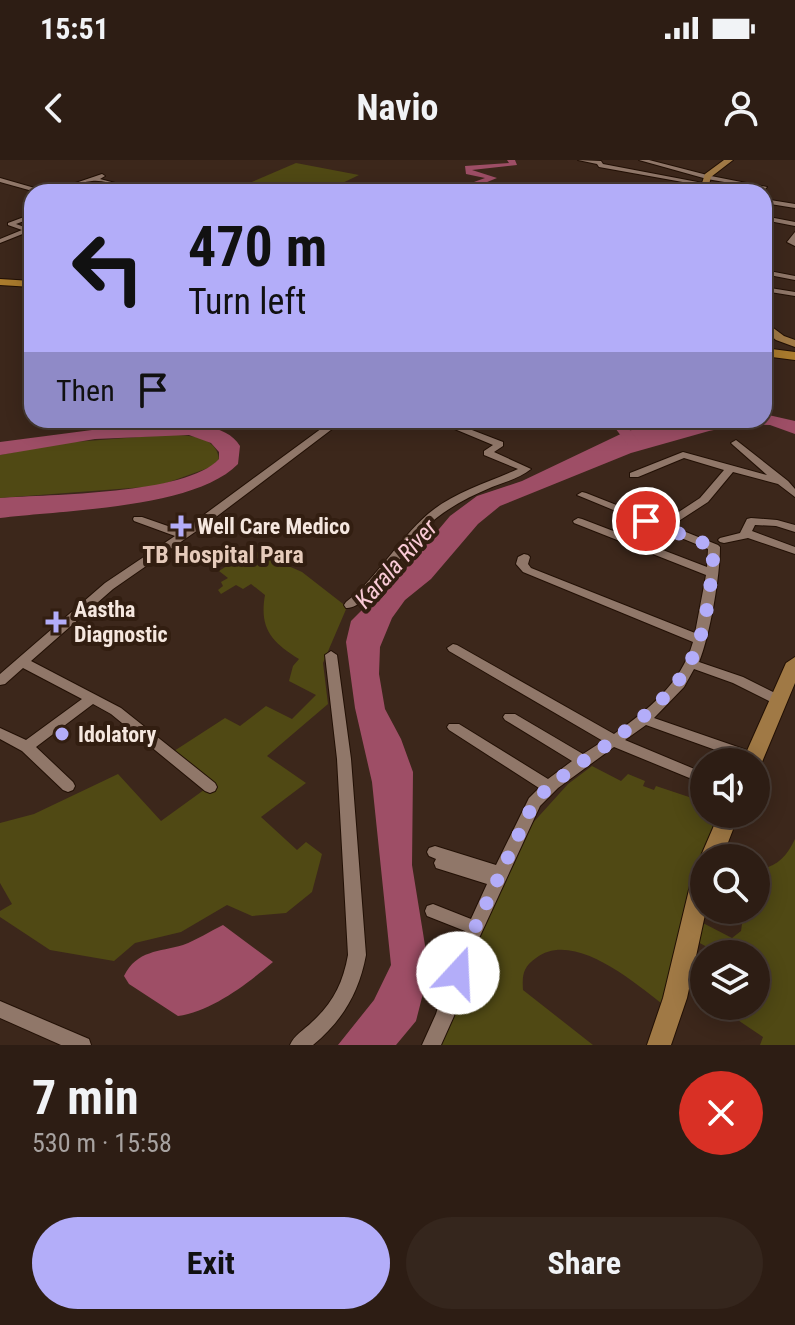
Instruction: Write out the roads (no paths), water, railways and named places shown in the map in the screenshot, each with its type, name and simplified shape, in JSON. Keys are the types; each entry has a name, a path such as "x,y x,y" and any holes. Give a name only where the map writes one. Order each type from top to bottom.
{"highway":[{"path":"0,285 24,286"}],"main road":[{"path":"705,184 729,160"},
{"path":"758,748 785,695 795,663"},
{"path":"659,1045 675,998 692,924"}],"street":[{"path":"581,160 705,184"},
{"path":"642,160 705,184"},
{"path":"591,169 603,163"},
{"path":"78,184 98,178 117,184"},
{"path":"0,180 24,187"},
{"path":"772,202 795,206"},
{"path":"10,224 24,219"},
{"path":"772,220 795,224"},
{"path":"0,222 24,229"},
{"path":"0,241 24,232"},
{"path":"795,234 790,242 795,244"},
{"path":"772,274 795,278"},
{"path":"772,290 795,294"},
{"path":"0,681 109,586 328,428"},
{"path":"350,605 385,574 428,519 453,498 526,469 487,453 500,444 459,428"},
{"path":"736,443 795,494"},
{"path":"634,475 680,455 784,483"},
{"path":"663,527 704,500 731,468"},
{"path":"431,1045 476,928 528,811 549,787 643,719 669,694 692,664 700,640 714,547 582,495"},
{"path":"138,519 183,535"},
{"path":"578,521 711,573"},
{"path":"746,533 752,521 777,523 795,529"},
{"path":"724,540 746,533 795,551"},
{"path":"524,557 522,564 527,570 700,640"},
{"path":"453,648 613,740 690,773"},
{"path":"299,1045 343,1003 357,955 344,768 331,655"},
{"path":"23,662 137,726 210,787"},
{"path":"692,664 785,695"},
{"path":"27,747 92,698"},
{"path":"510,717 583,761"},
{"path":"643,719 720,748"},
{"path":"454,727 549,787"},
{"path":"0,733 27,747 68,786"},
{"path":"438,858 499,877"},
{"path":"433,911 476,928"},
{"path":"0,1009 82,1045"}],"waterway":[{"path":"477,184 493,178 469,172 468,168 513,165 511,160"},
{"path":"622,428 633,442"}],"place":[{"name":"Well Care Medico","path":"181,526"},
{"name":"Aastha Diagnostic","path":"56,622"},
{"name":"Idolatory","path":"62,734"}],"district":[{"name":"TB Hospital Para","path":"223,555"}],"water label":[{"name":"Karala River","path":"396,564"}]}
